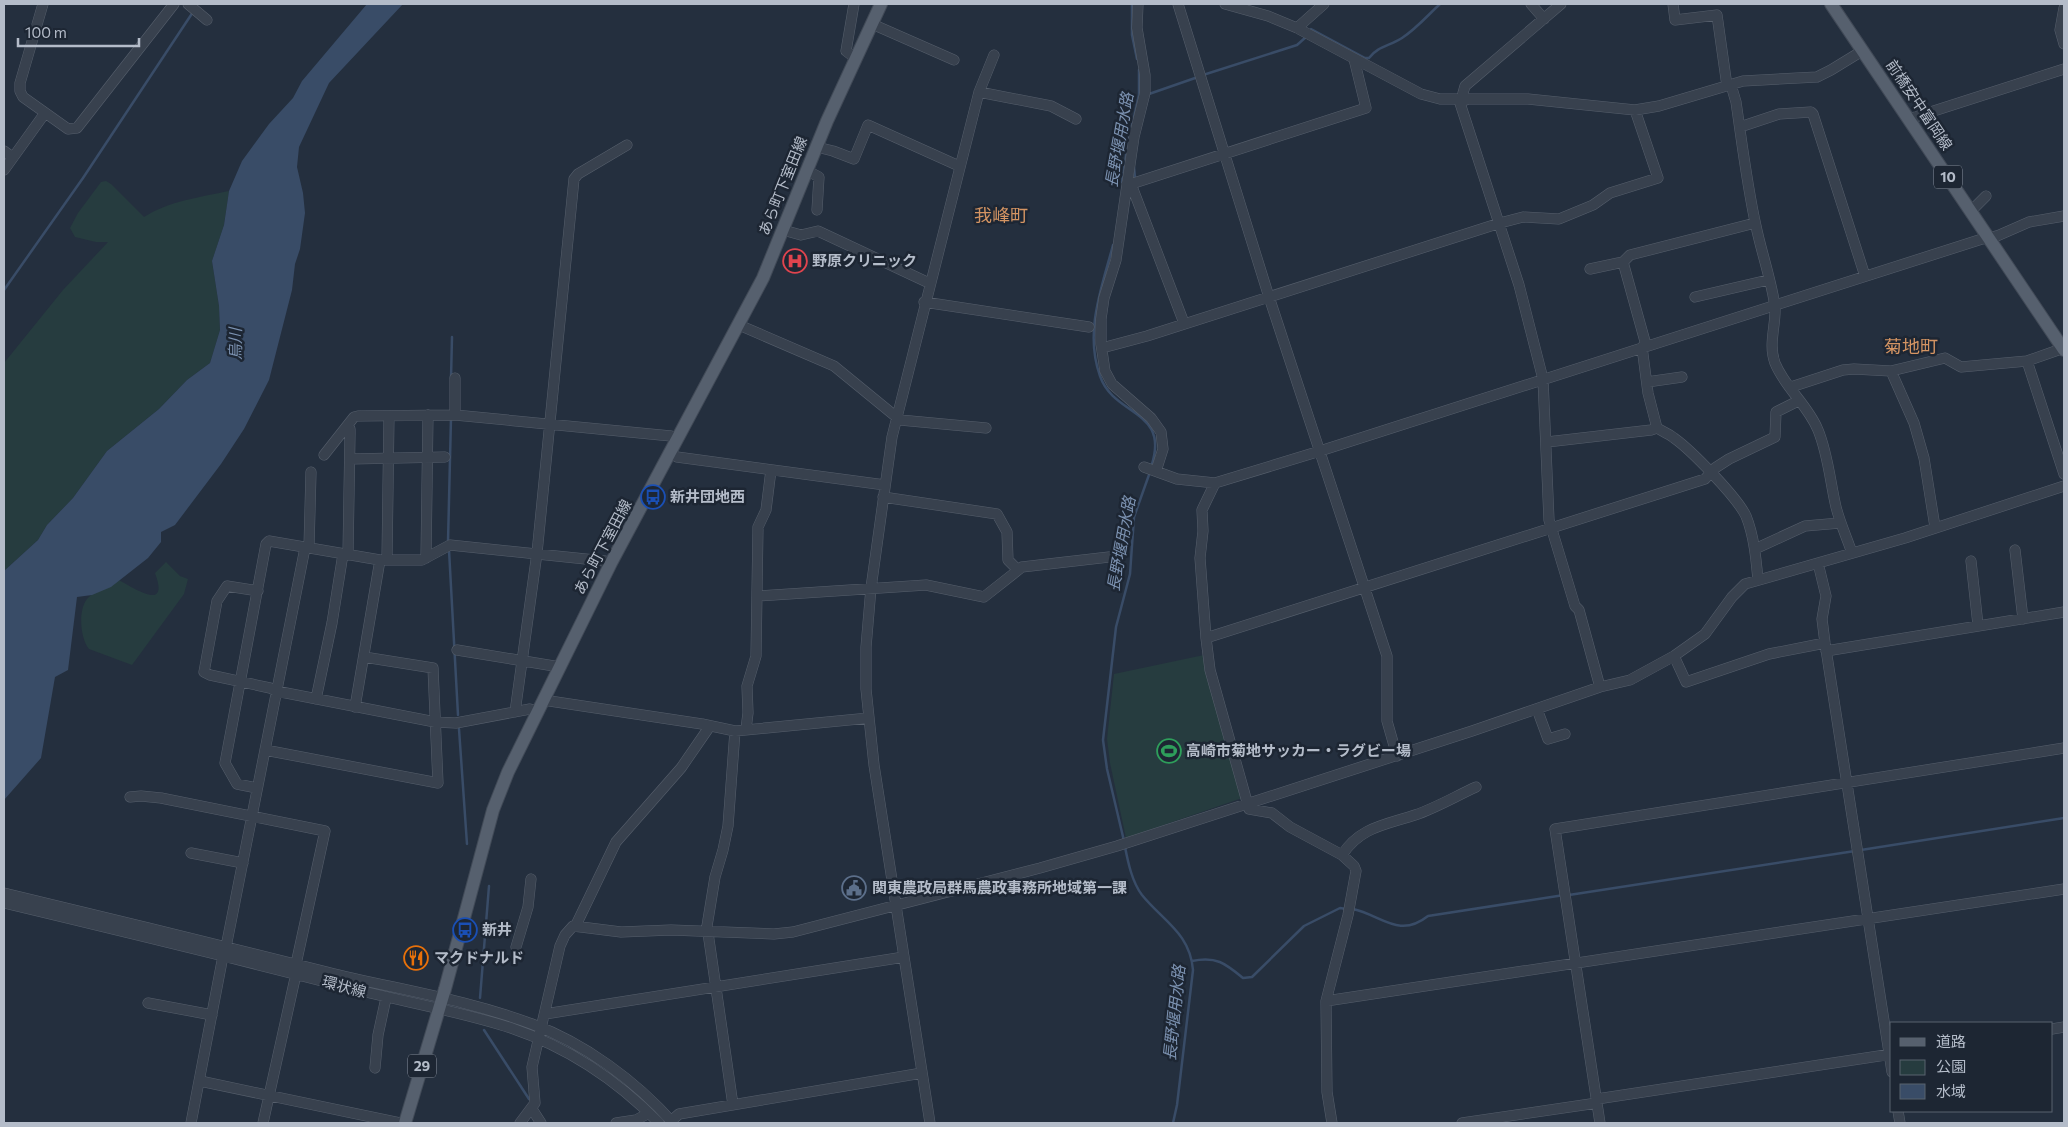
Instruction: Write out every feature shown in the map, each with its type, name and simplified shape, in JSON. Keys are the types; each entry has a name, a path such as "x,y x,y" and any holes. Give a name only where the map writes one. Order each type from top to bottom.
{"main road":[{"name":"あら町下室田線","path":"440,1003 493,810 508,772 611,563 763,278 855,58 881,4"},
{"name":"前橋安中富岡線","path":"1831,4 2064,349"},
{"name":"29","path":"405,1123 440,1003"}],"street":[{"path":"43,4 19,87 23,96 68,129 78,128 174,4"},
{"path":"188,4 207,20"},
{"path":"854,4 846,52 855,58"},
{"path":"1138,4 1137,28 1145,75 1145,93 1134,137 1118,252 1103,304 1101,318 1102,348 1105,371 1112,384 1151,418 1161,432 1163,449 1150,469 1177,479 1216,483 1865,276 1997,236 2029,222 2064,216"},
{"path":"1178,4 1269,297 1387,656 1387,721 1396,756"},
{"path":"1225,4 1268,16 1297,28 1421,94 1440,100 1528,99 1635,110 1660,106 1743,81 1817,77 1862,51"},
{"path":"1297,28 1324,4"},
{"path":"1531,4 1544,19"},
{"path":"1561,4 1465,86 1462,100 1519,285 1543,378 1551,528 1575,606 1578,610 1600,687"},
{"path":"1673,4 1675,20 1717,15 1729,86 1736,102 1755,223 1774,306 1772,332 1775,363 1798,401 1810,414 1820,435 1840,523 1852,553"},
{"path":"2064,8 2060,30 2064,44"},
{"path":"872,24 954,60"},
{"path":"930,1123 874,765 869,718 866,647 870,588 896,418 959,166 979,92 994,55"},
{"path":"1129,183 1366,108 1354,59"},
{"path":"1910,120 2064,69"},
{"path":"979,92 1051,106 1076,119"},
{"path":"1102,348 1500,223 1523,217 1559,219 1592,205 1610,193 1658,178 1635,110"},
{"path":"1740,127 1779,114 1811,112 1813,114 1865,276"},
{"path":"4,170 8,154 45,113"},
{"path":"817,147 854,159 868,125 959,166"},
{"path":"514,712 537,553 574,179 578,174 628,145"},
{"path":"808,171 819,177 816,210"},
{"path":"1129,183 1184,323"},
{"path":"1971,210 1986,196"},
{"path":"1590,269 1623,262 1630,255 1755,223"},
{"path":"783,230 802,235 818,231 929,283"},
{"path":"1623,262 1644,346 1647,382 1657,428"},
{"path":"1695,297 1768,280"},
{"path":"924,302 1089,326"},
{"path":"739,324 834,366 900,420 986,428"},
{"path":"1791,387 1854,368 1891,371 1945,358 1961,367 2027,361 2064,349"},
{"path":"2027,361 2064,474"},
{"path":"1891,371 1914,423 1924,458 1936,527"},
{"path":"1647,382 1682,377"},
{"path":"455,378 455,415"},
{"path":"1206,638 1705,478 1715,468 1736,455 1775,437 1776,412 1798,401"},
{"path":"426,558 428,415"},
{"path":"324,455 354,417 358,416 455,415 677,438"},
{"path":"355,707 384,560 389,416"},
{"path":"316,699 346,554 350,460 350,429 347,426"},
{"path":"1547,442 1657,428 1674,438 1742,508 1755,549 1758,580"},
{"path":"670,453 677,457 885,485"},
{"path":"350,460 445,457"},
{"path":"746,730 748,713 747,686 756,656 758,527 766,510 771,470"},
{"path":"192,1123 276,691 307,548 311,472"},
{"path":"1216,483 1202,510 1204,531 1200,558 1206,638 1210,670 1249,809 1272,813 1290,827 1342,855 1354,866 1356,877 1326,1001 1327,1092 1332,1123"},
{"path":"576,925 622,932 671,930 783,934 1040,868 1124,844 1248,802 1396,756 1600,687 1630,680 1674,656 1705,634 1732,597 1745,584 1852,553 2064,486"},
{"path":"883,497 997,514 1006,532 1008,560 1018,570"},
{"path":"1755,549 1805,526 1840,523"},
{"path":"258,788 237,784 225,763 266,544 269,541 384,560 422,560 450,545 537,553 611,563"},
{"path":"2015,550 2023,618"},
{"path":"757,596 926,585 984,597 1018,570 1028,565 1109,557"},
{"path":"1971,561 1978,625"},
{"path":"1462,1123 1890,1055 1826,647 1822,619 1826,596 1818,562"},
{"path":"258,592 227,586 217,601 204,672 276,691 435,722 456,723 540,706 710,726 735,731 869,718"},
{"path":"1674,656 1686,682 1769,654 2064,612"},
{"path":"457,650 560,667"},
{"path":"265,750 438,783 433,668 364,657"},
{"path":"1537,709 1548,739 1565,734"},
{"path":"520,1123 532,1109 535,1098 532,1068 560,946 569,929 576,925 616,842 681,768 710,726"},
{"path":"733,1105 707,932 715,877 728,826 735,731"},
{"path":"1600,1123 1555,828 1847,784 2064,748"},
{"path":"1342,855 1350,843 1364,832 1394,820 1416,814 1476,787"},
{"path":"130,797 161,798 325,831 263,1123"},
{"path":"191,854 243,863"},
{"path":"516,947 528,907 531,879"},
{"path":"1326,1001 2064,889"},
{"path":"4,893 50,909"},
{"name":"環状線","path":"4,903 50,909 440,1003 510,1028 571,1055 623,1090 659,1123"},
{"path":"545,1014 904,957"},
{"name":"環状線","path":"296,969 386,998 494,1011 541,1028 577,1045 613,1070 632,1084 672,1122"},
{"path":"375,1068 378,1035 386,998"},
{"path":"148,1003 212,1015"},
{"path":"672,1122 680,1114 922,1073"},
{"path":"200,1081 400,1123"},
{"path":"532,1109 541,1123"},
{"path":"616,1123 636,1120 649,1113"}],"green space":[{"path":"106,181 144,217 174,203 229,191 224,225 212,261 219,306 220,330 210,363 187,380 159,409 107,451 73,498 47,525 38,540 4,571 4,363 63,290 108,242 96,242 75,237 70,228 78,213 101,182"},
{"path":"166,562 180,576 188,579 184,594 132,665 89,649 81,624 82,610 87,599 117,579 140,592 154,595 158,592 155,573"},
{"name":"高崎市菊地サッカー・ラグビー場","path":"1204,655 1245,797 1126,838 1110,763 1107,739 1114,674"}],"water":[{"name":"烏川","path":"367,4 403,4 329,83 299,147 297,167 305,213 292,290 269,380 244,429 221,464 175,525 161,532 161,542 148,558 111,587 92,595 77,597 68,670 55,677 41,758 4,800 4,571 38,540 47,525 73,498 107,451 159,409 187,380 210,363 220,330 219,306 212,261 224,225 229,191 242,161 269,124 293,98 302,81"}],"waterway":[{"name":"長野堰用水路","path":"1132,4 1132,35 1137,59"},
{"path":"1311,29 1365,58 1369,58 1384,46 1398,41 1440,4"},
{"path":"4,290 83,178 193,12"},
{"path":"1203,75 1297,45 1306,37"},
{"name":"長野堰用水路","path":"1131,130 1139,95 1139,70"},
{"path":"1149,94 1198,77"},
{"name":"長野堰用水路","path":"1122,182 1129,136"},
{"path":"1134,167 1135,177"},
{"name":"長野堰用水路","path":"1113,245 1096,310 1094,326 1096,359 1100,376 1107,389 1138,415 1153,434 1155,448 1151,467"},
{"path":"451,378 452,337"},
{"path":"448,542 451,418"},
{"name":"長野堰用水路","path":"1124,841 1107,769 1103,740 1116,627 1130,574 1134,517 1150,472"},
{"path":"449,550 458,715"},
{"path":"459,729 467,844"},
{"path":"1861,850 2064,818"},
{"name":"長野堰用水路","path":"1125,847 1131,872 1139,890 1181,937 1191,957 1193,970 1177,1105 1173,1123"},
{"path":"1569,895 1855,851"},
{"path":"480,998 489,886"},
{"path":"1353,909 1390,923 1408,925 1418,923 1428,916 1564,895"},
{"path":"1192,961 1214,960 1231,968 1243,978 1252,977 1304,926 1340,908 1346,909"},
{"path":"484,1030 529,1099"}],"place":[{"name":"野原クリニック","path":"795,261"},
{"name":"新井団地西","path":"653,497"},
{"name":"高崎市菊地サッカー・ラグビー場","path":"1169,751"},
{"name":"関東農政局群馬農政事務所地域第一課","path":"854,888"},
{"name":"新井","path":"465,930"},
{"name":"マクドナルド","path":"416,958"}],"district":[{"name":"我峰町","path":"1001,216"},
{"name":"菊地町","path":"1911,347"}]}
